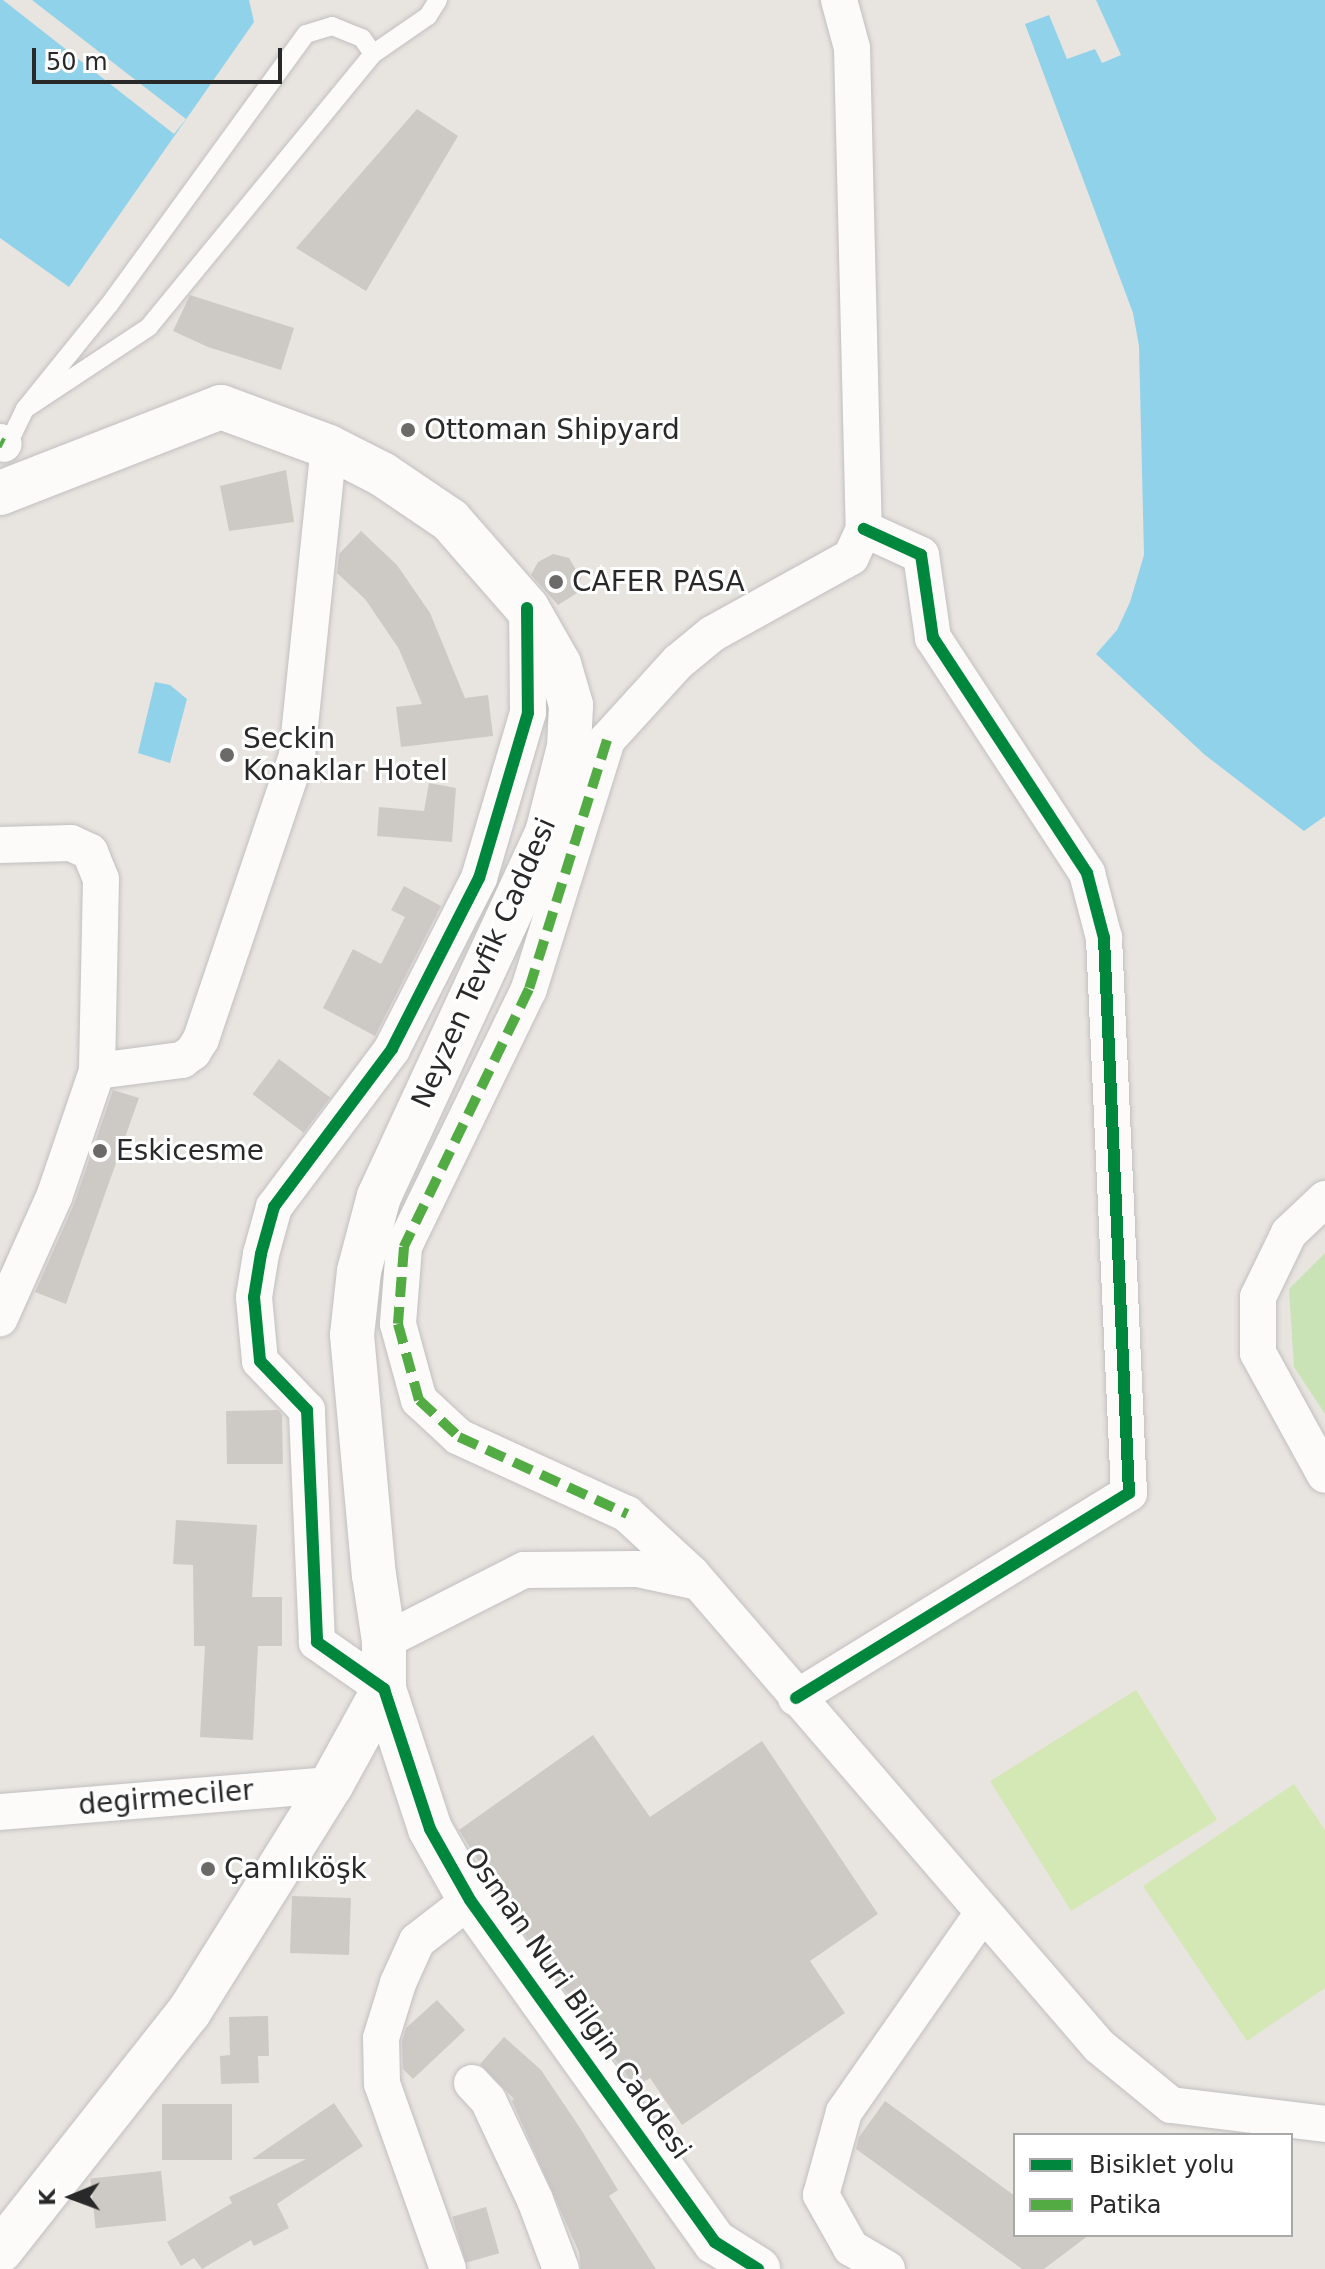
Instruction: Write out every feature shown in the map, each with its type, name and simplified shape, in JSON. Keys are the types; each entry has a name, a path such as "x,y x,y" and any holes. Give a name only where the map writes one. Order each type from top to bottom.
{"main road":[{"name":"Neyzen Tevfik Caddesi","path":"6,459 221,407 329,447 382,474 450,520 527,608 559,664 571,705 569,747 547,833 379,1196 359,1271 352,1335 374,1575 384,1641 384,1689"},
{"path":"0,2251 189,2012 331,1785 384,1689"},
{"name":"Osman Nuri Bilgin Caddesi","path":"384,1689 430,1829 470,1900 713,2256 758,2269"}],"street":[{"path":"839,0 852,48 864,529 851,557 712,634 678,662 607,740 529,989 404,1247 398,1324 419,1400 459,1437 627,1514 698,1582 1099,2046 1171,2105 1325,2124"},
{"path":"97,1071 182,1060 193,1052 201,1039 297,755 329,447"},
{"path":"796,1698 1129,1493 1104,938 1087,873 933,638 921,555 864,529"},
{"path":"384,1689 317,1642 307,1410 260,1361 254,1297 261,1254 274,1207 392,1049 479,878 528,713 527,608"},
{"path":"0,845 71,843 90,852 101,879 97,1071 54,1197 0,1318"},
{"path":"1325,1199 1289,1233 1258,1297 1258,1353 1325,1475"},
{"path":"384,1641 524,1570 637,1569 698,1582"},
{"name":"degirmeciler","path":"0,1812 331,1785"},
{"path":"448,2269 382,2084 381,2038 398,1983 417,1941 470,1900"},
{"path":"887,2269 851,2248 821,2195 844,2112 983,1913"},
{"path":"472,2083 488,2100 535,2200 561,2269"}],"lane":[{"path":"25,409 149,327 373,54 428,16 438,0"},
{"path":"6,459 25,409 109,305 306,34 332,26 362,38 373,54"}],"green space":[{"path":"1325,1253 1325,1414 1294,1367 1289,1289"},
{"path":"1136,1690 1217,1820 1071,1911 990,1781"},
{"path":"1294,1784 1325,1830 1325,1988 1247,2041 1143,1886"}],"water":[{"path":"0,0 249,0 254,22 69,287 0,238"},
{"path":"1096,0 1325,0 1325,816 1304,831 1205,755 1096,654 1117,630 1130,602 1144,555 1139,346 1133,313 1025,24 1049,15 1067,59 1095,49 1102,63 1121,55"},
{"path":"155,682 170,685 187,699 170,763 138,753"}],"pier":[{"path":"3,0 32,0 186,119 174,134"}],"building":[{"path":"417,109 458,136 366,291 296,248"},
{"path":"190,295 294,328 281,370 208,347 173,331"},
{"path":"286,470 294,522 229,531 220,486"},
{"path":"361,531 397,565 430,613 465,698 488,695 493,736 401,747 396,707 422,704 399,649 365,599 337,573 339,554"},
{"name":"CAFER PASA","path":"553,554 569,558 581,578 577,593 558,605 531,575 538,562"},
{"path":"429,783 456,788 452,842 377,836 379,807 424,811"},
{"path":"404,886 441,906 375,1036 323,1008 353,949 381,964 405,917 391,910"},
{"path":"279,1059 330,1098 304,1133 253,1094"},
{"path":"113,1090 139,1098 66,1304 35,1292 74,1204"},
{"path":"278,1410 282,1415 283,1464 227,1464 226,1411"},
{"path":"176,1520 257,1525 252,1597 282,1597 282,1646 258,1646 253,1740 200,1737 205,1646 194,1646 193,1565 173,1564"},
{"path":"593,1735 650,1817 762,1741 878,1914 810,1961 845,2013 682,2125 650,2078 635,2087 523,1932 459,1830"},
{"path":"292,1896 351,1898 349,1955 290,1953"},
{"path":"437,2000 465,2030 413,2079 403,2069 402,2041 406,2028"},
{"path":"268,2016 269,2056 258,2056 259,2083 221,2084 220,2056 230,2055 229,2017"},
{"path":"504,2037 541,2070 580,2128 618,2190 609,2196 656,2269 581,2269 579,2252 512,2101 514,2099 480,2064"},
{"path":"885,2101 1013,2195 1013,2237 1086,2237 1044,2269 1022,2269 856,2149 859,2137"},
{"path":"334,2103 363,2146 277,2204 289,2228 254,2246 251,2240 202,2269 194,2258 181,2266 167,2242 232,2203 229,2197 306,2159 252,2159"},
{"path":"162,2104 232,2104 232,2160 162,2160"},
{"path":"161,2171 166,2221 96,2228 90,2178"},
{"path":"486,2207 499,2253 466,2263 452,2217"}],"marked path":[{"path":"0,442 4,444"},
{"path":"607,740 529,989 404,1247 398,1324 419,1400 459,1437 627,1514"}],"cycle path":[{"path":"796,1698 1129,1493 1104,938 1087,873 933,638 921,555 864,529"},
{"path":"527,608 528,713 479,878 392,1049 274,1207 261,1254 254,1297 260,1361 307,1410 317,1642 384,1689 430,1829 470,1900 715,2242 758,2269"}],"place":[{"name":"Ottoman Shipyard","path":"408,430"},
{"name":"CAFER PASA","path":"556,582"},
{"name":"Seckin Konaklar Hotel","path":"227,755"},
{"name":"Eskicesme","path":"100,1151"},
{"name":"Çamlıköşk","path":"208,1869"}]}
